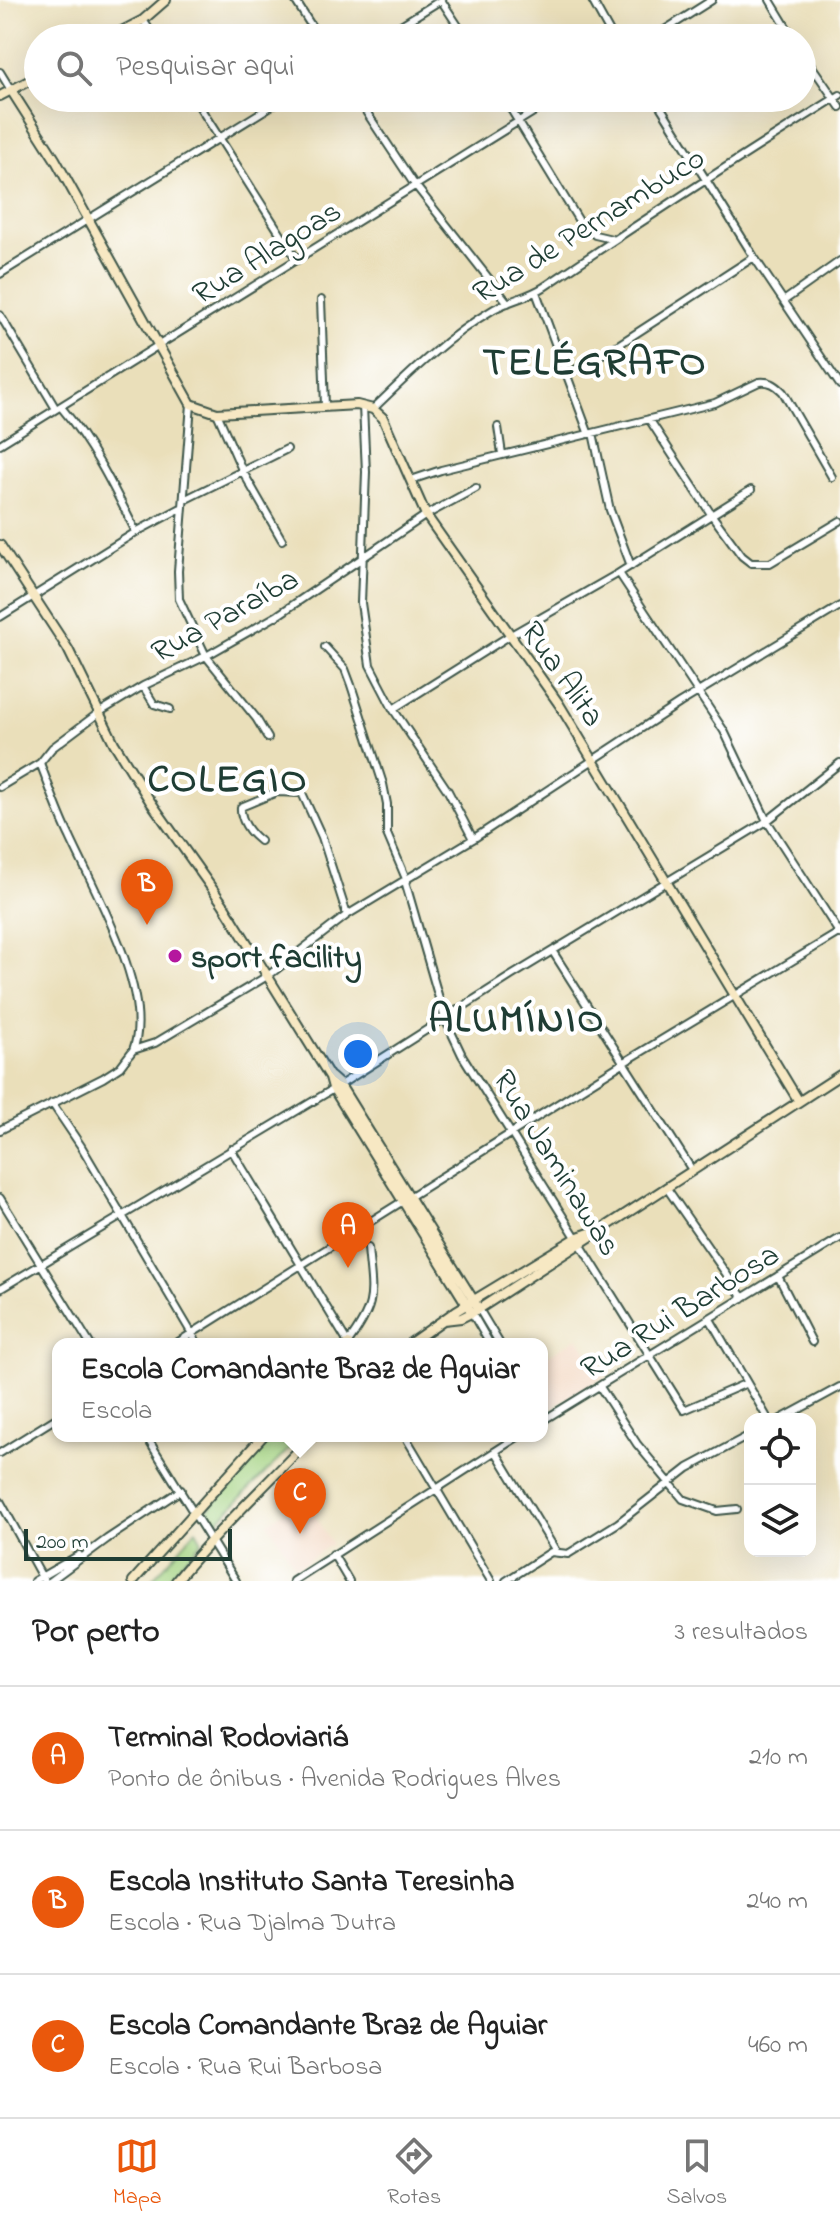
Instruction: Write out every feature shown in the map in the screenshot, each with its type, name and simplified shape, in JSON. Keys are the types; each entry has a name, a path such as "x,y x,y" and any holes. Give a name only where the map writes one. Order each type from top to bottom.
{"street":[{"path":"135,24 166,0"},
{"path":"295,0 310,24"},
{"path":"402,24 441,0 457,24"},
{"path":"592,0 605,24"},
{"path":"674,24 712,0"},
{"path":"770,0 785,24"},
{"path":"143,20 146,24"},
{"path":"816,70 837,97 840,107"},
{"path":"0,72 24,110"},
{"path":"0,96 24,83"},
{"name":"Rua de Pernambuco","path":"816,110 837,97"},
{"path":"26,112 191,404 178,591 183,610 206,656 256,718 268,738"},
{"path":"203,112 297,260"},
{"path":"0,274 262,112"},
{"path":"366,112 416,187 508,303"},
{"path":"513,112 579,221 595,235 612,239"},
{"name":"Rua Alagoas","path":"0,444 533,112"},
{"path":"664,112 754,257 840,385"},
{"name":"Rua de Pernambuco","path":"373,409 448,341 508,303 536,292 612,239 813,112"},
{"path":"566,375 754,257"},
{"path":"785,300 840,261"},
{"path":"536,292 591,433 610,510 631,566"},
{"path":"321,300 325,406"},
{"path":"0,315 58,408 98,457 136,532"},
{"path":"411,480 502,454 715,403 759,382 776,384 832,477"},
{"path":"191,404 217,413 325,406 373,409"},
{"path":"363,406 366,472 361,603 370,665 393,709 442,781 473,839"},
{"name":"Rua Alita","path":"373,409 390,430 426,515 595,760 798,1100"},
{"path":"217,413 243,472 282,540"},
{"path":"649,419 711,514 742,556 751,563 770,563 787,555 840,521"},
{"path":"498,427 502,454"},
{"path":"0,617 184,503 287,449"},
{"name":"Rua Paraíba","path":"0,787 40,763 52,748 100,712 278,615 426,515 476,488"},
{"path":"393,709 751,490"},
{"path":"0,545 68,649 114,743 150,801 216,893 269,975 406,1200 496,1338"},
{"path":"184,1338 733,995 840,933 767,821 724,731 619,573"},
{"path":"133,1050 155,1043 269,975 347,915 473,839 698,692 840,606"},
{"name":"Rua Jaminawas","path":"325,647 345,669 351,685 383,784 387,834 406,881 445,1019 462,1055 684,1410 747,1383"},
{"path":"143,686 154,704 170,709"},
{"path":"0,1130 112,1073 133,1050 138,1028 137,1011 119,939 68,835 40,763"},
{"path":"0,1289 767,821 840,763"},
{"path":"260,841 240,814 241,807 277,792 302,793 322,837 347,915"},
{"path":"553,952 692,1170"},
{"path":"444,1320 476,1311 528,1273 604,1228 840,1075"},
{"path":"52,1103 195,1338"},
{"path":"231,1149 345,1338"},
{"path":"666,1187 743,1298"},
{"path":"0,1198 86,1338"},
{"name":"Rua Rui Barbosa","path":"548,1416 840,1238"},
{"path":"352,1338 372,1300 368,1248"},
{"path":"418,1338 470,1302 528,1273"},
{"path":"778,1276 812,1342"},
{"path":"476,1311 487,1338"},
{"path":"710,1319 764,1413"},
{"path":"600,1387 637,1444 683,1499 717,1511 737,1509"},
{"path":"792,1413 840,1387"},
{"path":"0,1453 52,1421"},
{"path":"496,1452 556,1551 568,1554 618,1523 688,1468 744,1438"},
{"path":"150,1442 236,1581"},
{"path":"133,1581 258,1442"},
{"path":"176,1581 210,1538 306,1442"},
{"path":"409,1442 491,1581"},
{"path":"293,1581 510,1442"},
{"path":"34,1581 43,1579 181,1490"},
{"path":"0,1501 43,1579"},
{"path":"50,1581 107,1539"},
{"path":"506,1581 556,1551"},
{"path":"333,1554 349,1581"}],"shaded area":[{"path":"578,1337 606,1376 548,1409 548,1355"},
{"path":"303,1496 332,1544 296,1568 268,1523"}],"green space":[{"path":"265,1442 296,1442 214,1525 205,1513"},
{"path":"196,1530 202,1541 166,1581 151,1581"}],"place":[{"name":"Escola Instituto Santa Teresinha","path":"147,925"},
{"name":"sport facility","path":"175,956"},
{"name":"Terminal Rodoviariá","path":"348,1268"},
{"name":"Escola Comandante Braz de Aguiar","path":"300,1534"}],"district":[{"name":"TELÉGRAFO","path":"595,360"},
{"name":"COLEGIO","path":"228,777"},
{"name":"ALUMÍNIO","path":"517,1017"}]}
